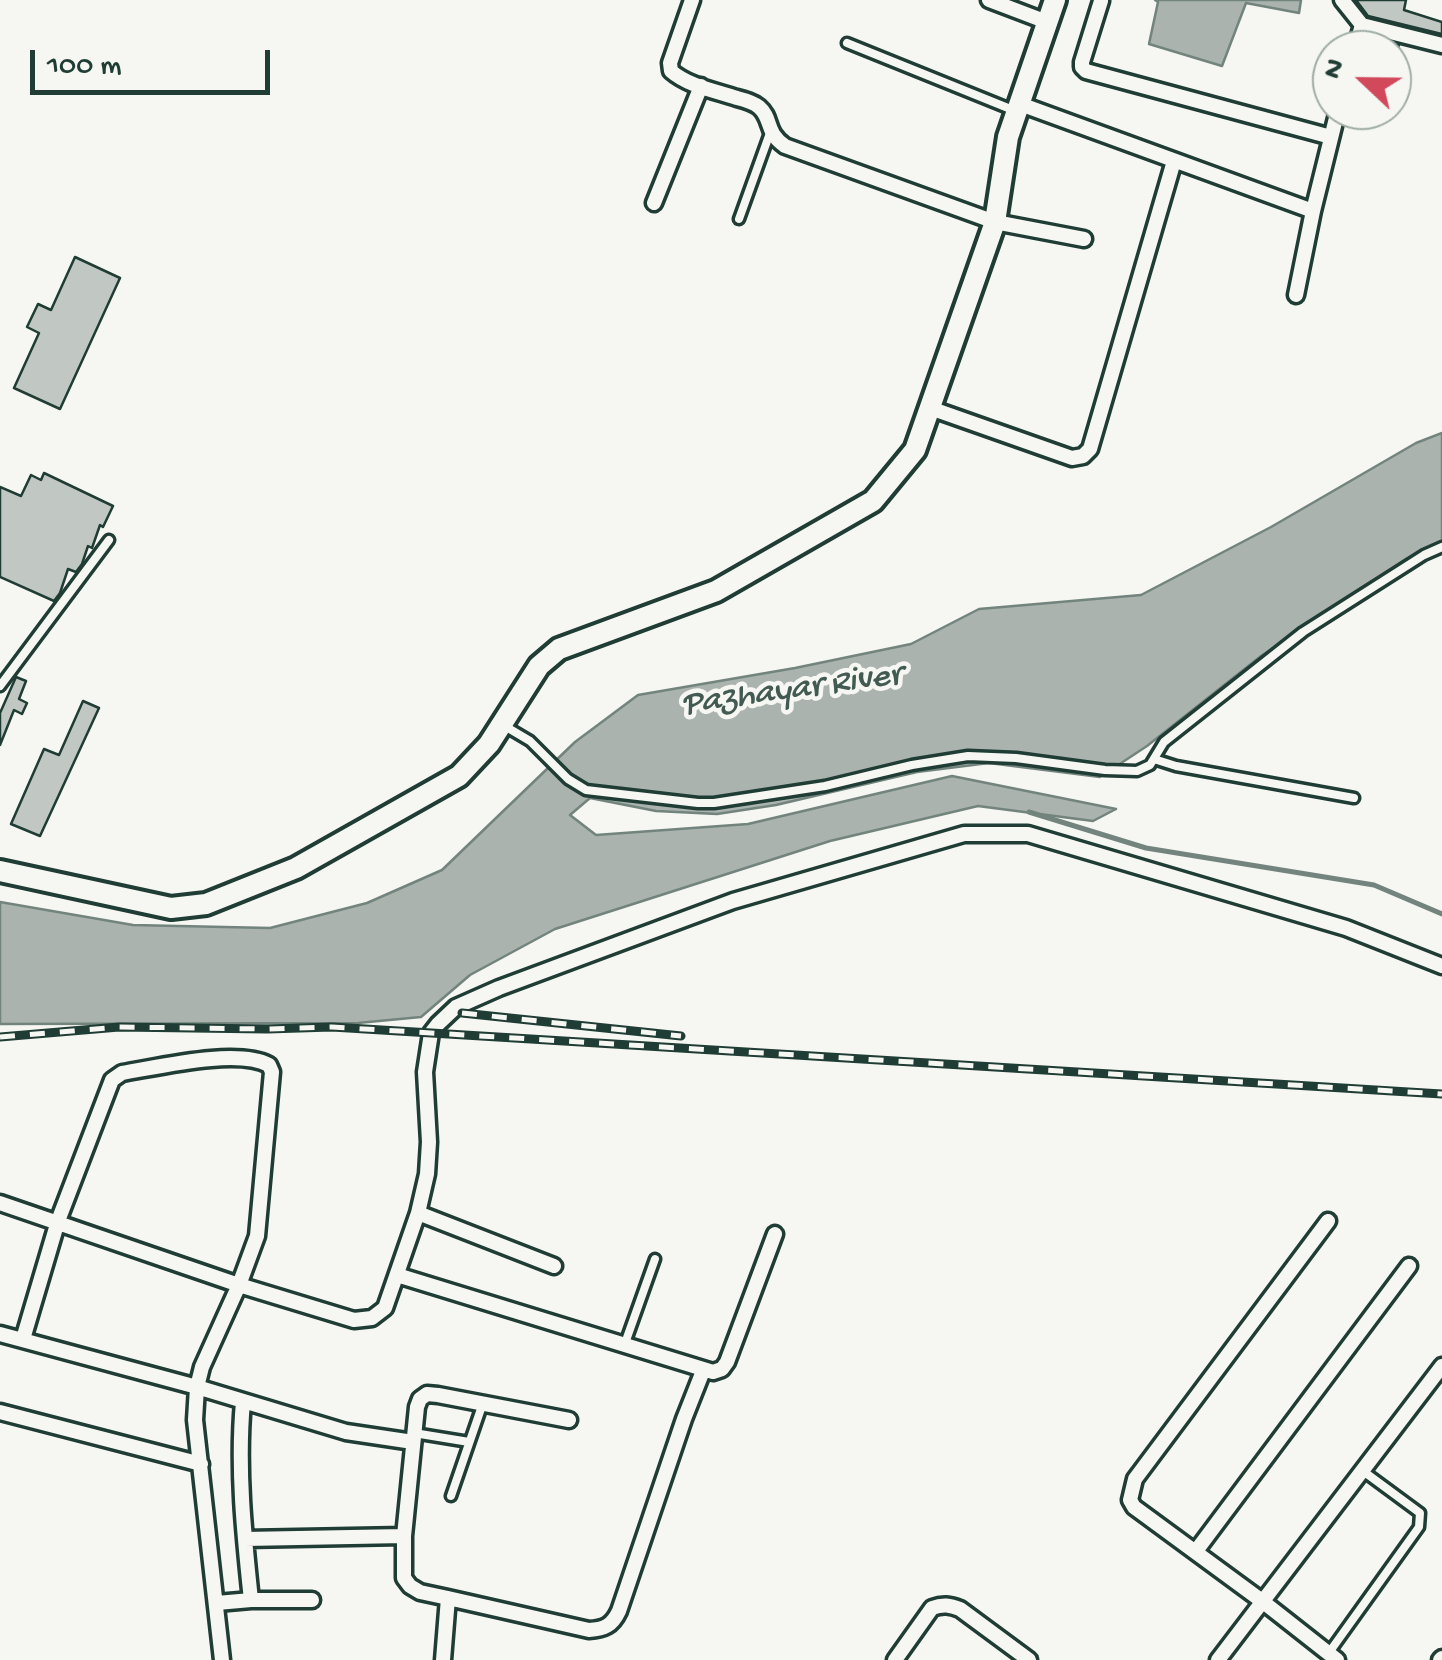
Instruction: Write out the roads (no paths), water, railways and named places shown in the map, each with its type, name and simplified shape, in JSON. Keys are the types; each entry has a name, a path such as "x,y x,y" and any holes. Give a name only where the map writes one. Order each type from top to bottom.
{"street":[{"path":"692,0 670,63 671,71 701,86 756,104 766,116 770,133 785,146 995,222 1084,239"},
{"path":"989,0 1047,22"},
{"path":"0,871 170,908 206,904 296,868 458,776 490,744 539,666 558,649 716,591 873,501 916,450 995,222 1008,138 1055,0"},
{"path":"1342,0 1362,25 1442,45"},
{"path":"1101,1 1082,62 1086,71 1331,137"},
{"path":"1361,30 1362,25"},
{"path":"654,203 701,86"},
{"path":"1018,108 1313,210"},
{"path":"1296,295 1333,130"},
{"path":"930,408 1072,458 1083,456 1090,449 1174,161"},
{"path":"0,1203 238,1285 354,1320 372,1318 385,1308 418,1213 427,1174 426,1072 430,1033 456,1008 499,988 733,901 964,834 1028,834 1346,928 1442,966"},
{"path":"22,1339 58,1222 105,1094 117,1076 222,1058 248,1058 269,1065 272,1072 257,1236 196,1387 196,1420 222,1660"},
{"path":"418,1213 554,1266"},
{"path":"1328,1221 1135,1479 1130,1500 1333,1657"},
{"path":"397,1275 713,1372 722,1370 727,1362 775,1234"},
{"path":"1196,1551 1408,1266"},
{"path":"0,1334 346,1432 414,1438"},
{"path":"1218,1660 1442,1366"},
{"path":"569,1420 427,1394 420,1399 404,1536 404,1578 410,1586 420,1592 588,1630 605,1629 615,1620 704,1370"},
{"path":"243,1402 240,1436 251,1600"},
{"path":"0,1412 201,1464"},
{"path":"245,1540 404,1536"},
{"path":"443,1660 448,1598"},
{"path":"217,1602 312,1600"},
{"path":"895,1660 932,1608 941,1604 960,1609 1029,1660"}],"lane":[{"path":"847,43 1018,108"},
{"path":"739,219 770,133"},
{"path":"0,686 109,540"},
{"path":"502,724 530,742 568,779 586,790 698,803 714,804 825,786 968,756 1124,772 1143,769 1164,742 1303,632 1442,547"},
{"path":"1154,759 1354,798"},
{"path":"624,1346 654,1259"},
{"path":"451,1496 482,1403"},
{"path":"414,1438 470,1442"},
{"path":"1333,1657 1421,1520 1420,1513 1363,1471"}],"water":[{"path":"1155,0 1301,0 1299,13 1246,3 1222,66 1149,44 1158,2"},
{"name":"Pazhayar River","path":"1442,433 1442,541 1406,559 1261,656 1147,746 1100,777 989,763 917,772 776,805 717,814 656,811 590,798 570,815 596,835 748,824 952,776 1116,809 1093,821 978,806 830,841 555,929 470,975 421,1017 358,1023 0,1024 0,902 133,925 270,928 367,903 442,870 575,742 638,695 911,644 979,609 1141,595 1271,527 1416,443"}],"waterway":[{"path":"1029,812 1146,848 1374,885 1442,914"}],"railway":[{"path":"462,1013 681,1036"},
{"path":"0,1037 119,1027 332,1027 1442,1094"}]}
